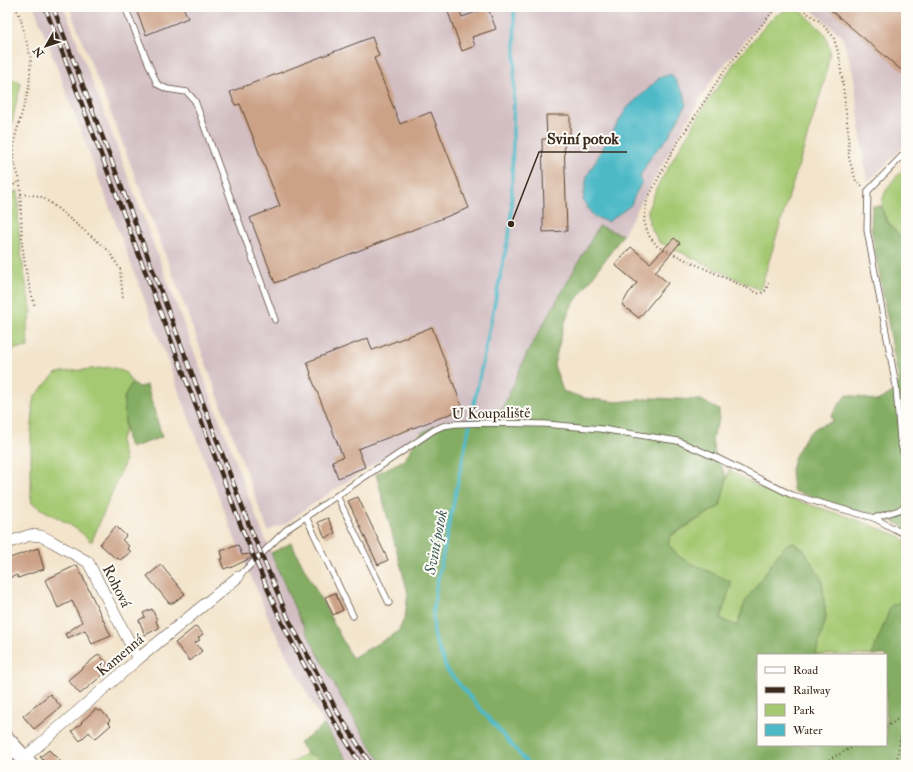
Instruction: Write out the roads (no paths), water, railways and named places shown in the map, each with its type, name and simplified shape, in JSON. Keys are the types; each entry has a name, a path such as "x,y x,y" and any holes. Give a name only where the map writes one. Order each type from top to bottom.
{"street":[{"name":"Rohová","path":"7,543 30,535 40,536 88,562 138,659"},
{"name":"Kamenná","path":"27,762 138,659 238,577"},
{"path":"7,740 27,762"}],"lane":[{"path":"124,7 156,84 167,89 187,92 195,101 275,320"},
{"path":"906,152 868,191 867,230 896,386 900,439 906,465"},
{"name":"U Koupaliště","path":"238,577 286,530 434,430 443,426 454,424 544,424 601,430 678,441 717,458 792,495 874,518 906,535"},
{"path":"337,496 389,603"},
{"path":"874,518 899,510 906,505"},
{"path":"306,517 353,616"}],"water":[{"path":"671,74 685,95 686,105 668,138 652,155 640,176 642,182 631,205 608,222 593,216 583,200 587,176 627,108 659,78"}],"waterway":[{"name":"Sviní potok","path":"514,7 515,47 511,224 436,588 433,611 434,636 447,670 529,765"}],"railway":[{"path":"45,7 241,526 282,623 331,716 361,765"},
{"path":"53,7 249,525 289,620 338,713 371,765"}],"place":[{"name":"Sviní potok","path":"511,224"}]}
